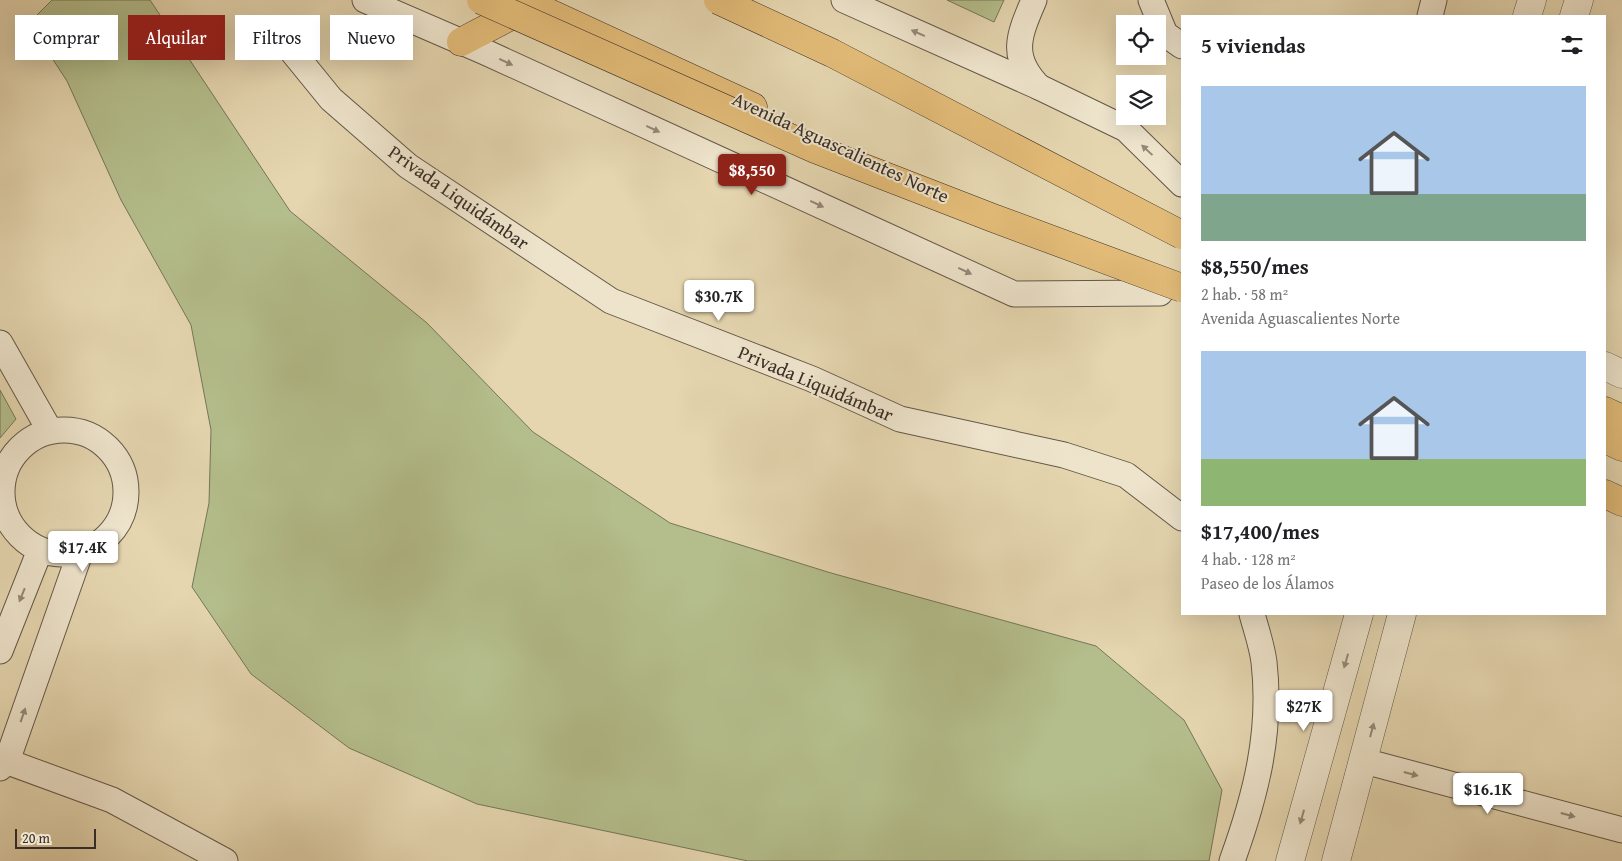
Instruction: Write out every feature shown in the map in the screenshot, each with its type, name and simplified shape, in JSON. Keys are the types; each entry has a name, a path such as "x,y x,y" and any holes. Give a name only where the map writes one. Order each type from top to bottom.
{"main road":[{"path":"481,0 815,149 993,218 1175,295"},
{"path":"707,0 1181,221"},
{"path":"718,0 832,53 1181,234"},
{"path":"460,42 526,2"},
{"name":"Avenida Aguascalientes Norte","path":"526,2 1175,295"},
{"path":"1606,411 1622,419"},
{"path":"1606,438 1622,446"},
{"path":"1606,476 1622,484"},
{"path":"1606,494 1622,502"}],"street":[{"path":"365,0 1014,294 1175,295"},
{"path":"844,0 1039,87 1126,129 1181,183"},
{"path":"1151,0 1165,34 1181,45"},
{"path":"1430,15 1434,0"},
{"path":"1527,15 1532,0"},
{"path":"1574,15 1579,0"},
{"path":"962,54 987,53 1009,42 1029,10"},
{"path":"1029,10 1018,46 1020,59 1028,74 1039,87"},
{"name":"Privada Liquidámbar","path":"299,60 331,99 408,166 611,301 812,379 900,419 1064,455 1126,475 1181,517"},
{"path":"0,343 50,431"},
{"path":"1606,366 1622,374"},
{"path":"75,430 98,438 116,455 126,477 127,502 118,525 102,543 80,553 60,555 40,550 19,535 4,513 1,487 9,462 26,442 50,431 75,430"},
{"path":"0,651 40,550"},
{"path":"80,553 2,763 112,800 225,861"},
{"path":"1232,861 1250,810 1267,722 1264,660 1252,615"},
{"path":"1290,861 1359,615"},
{"path":"1336,861 1402,615"},
{"path":"1364,761 1622,830"}],"green space":[{"path":"52,0 150,0 160,15 128,15 128,60 190,60 290,211 427,323 533,432 670,523 831,573 1096,646 1184,720 1222,790 1209,861 748,861 477,804 349,748 251,674 192,587 209,503 211,430 191,325 121,200 67,81 53,60 118,60 118,15 37,15"},
{"path":"947,0 1004,0 994,22"},
{"path":"0,390 16,419 0,438"}]}
